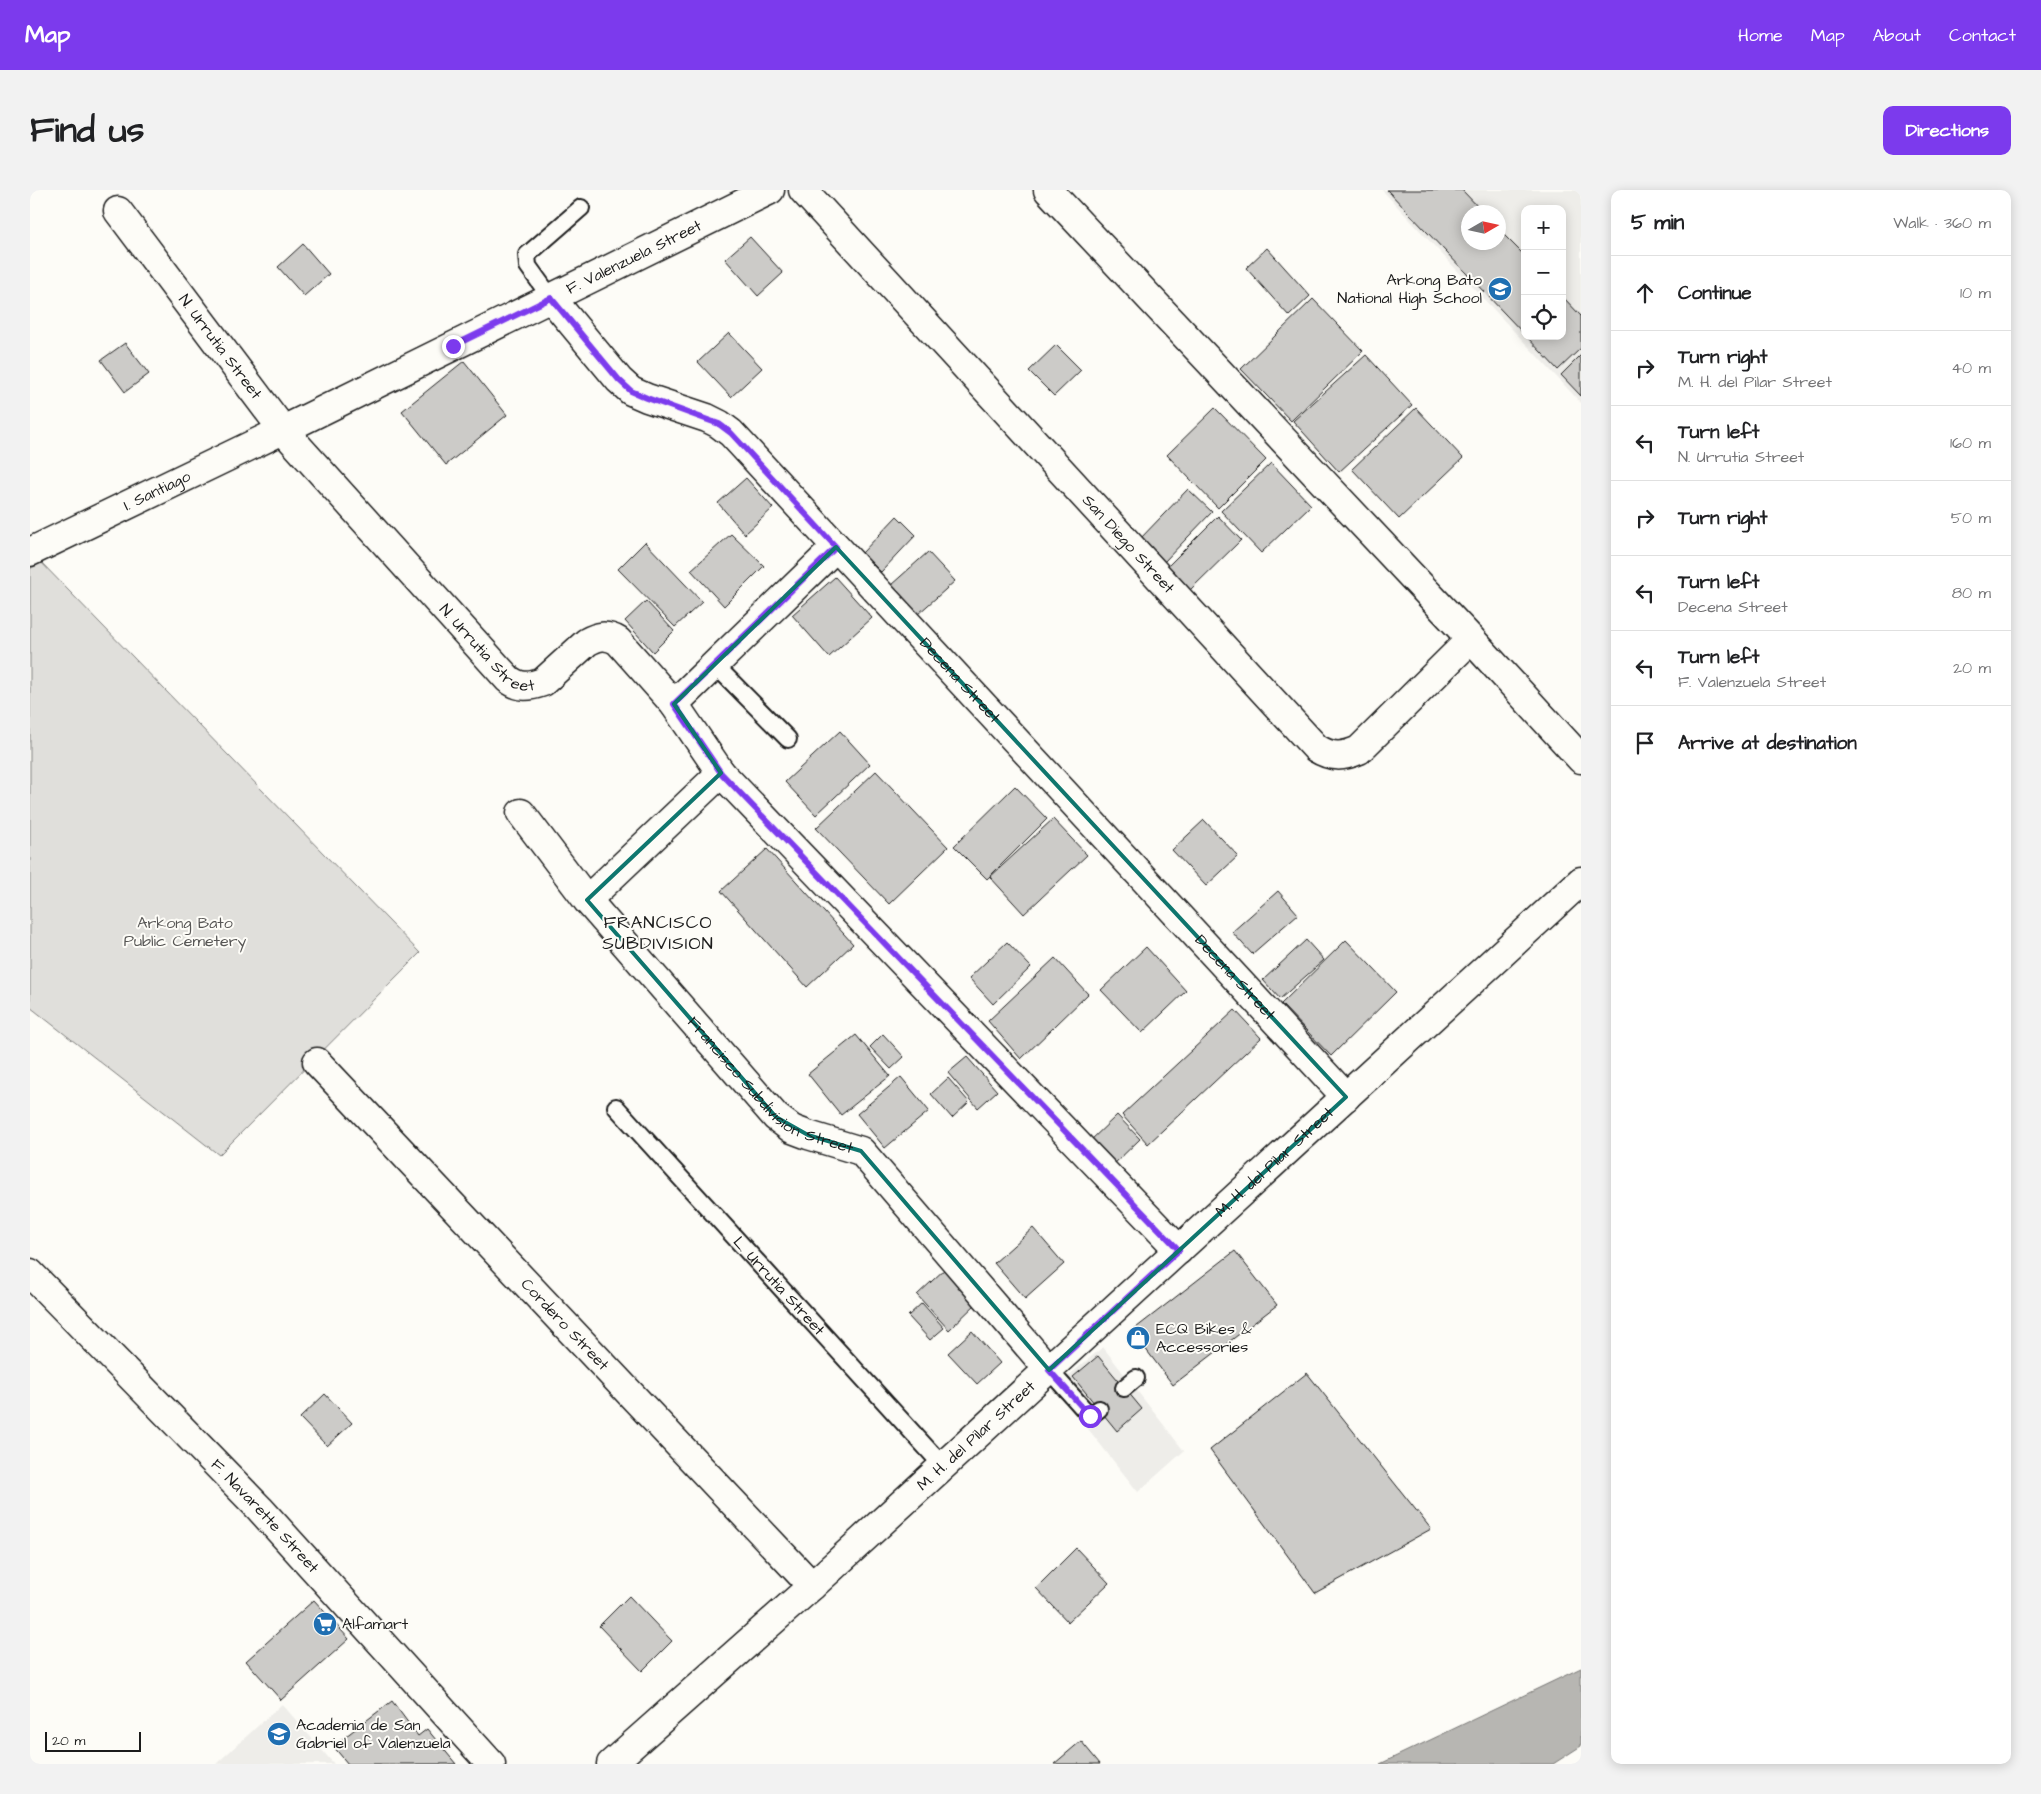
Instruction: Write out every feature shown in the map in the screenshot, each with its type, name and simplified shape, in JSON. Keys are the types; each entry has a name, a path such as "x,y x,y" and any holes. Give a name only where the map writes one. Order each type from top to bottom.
{"street":[{"name":"F. Valenzuela Street","path":"283,430 770,190"},
{"name":"San Diego Street","path":"804,190 1316,748 1325,754 1338,756 1348,755 1359,750 1472,639"},
{"path":"1048,190 1472,639 1581,759"},
{"name":"N. Urrutia Street","path":"118,211 283,430 508,679 524,687 543,682 587,642 602,636 618,640 674,704 721,773 1179,1250"},
{"name":"Decena Street","path":"551,298 619,380 631,391 719,424 731,433 1346,1097"},
{"name":"I. Santiago","path":"30,552 283,430"},
{"path":"674,704 836,547"},
{"path":"586,900 721,773"},
{"name":"Francisco Subdivision Street","path":"521,813 586,900 776,1118 808,1135 861,1151 1049,1370"},
{"name":"M. H. del Pilar Street","path":"611,1764 812,1586 1581,881"},
{"name":"Cordero Street","path":"317,1062 812,1586"},
{"name":"F. Navarette Street","path":"30,1274 260,1509 491,1764"}],"lane":[{"path":"551,298 528,266 528,255 581,208"},
{"path":"715,665 788,739"},
{"name":"L. Urrutia Street","path":"616,1107 943,1466"},
{"path":"1049,1370 1090,1416 1099,1409"}],"highlighted area":[{"path":"836,547 1346,1097 1049,1370 861,1151 808,1135 776,1117 587,900 721,773 674,704"}],"shaded area":[{"name":"Arkong Bato National High School","path":"1382,190 1581,190 1581,403 1522,340 1566,340 1566,205 1521,205 1521,339"},
{"path":"1103,1347 1184,1451 1138,1492 1055,1387"},
{"path":"1581,1668 1581,1746 1553,1764 1380,1764"},
{"name":"Academia de San Gabriel of Valenzuela","path":"282,1704 334,1764 216,1764"}],"green space":[{"name":"Arkong Bato Public Cemetery","path":"38,559 420,953 219,1155 30,1007 30,570"}],"building":[{"path":"1387,190 1462,190 1476,205 1461,205 1461,250 1506,250 1506,237 1521,252 1521,331"},
{"path":"750,237 783,273 758,296 725,259"},
{"path":"303,244 329,274 304,296 278,267"},
{"path":"1267,248 1310,296 1289,316 1246,268"},
{"path":"1313,299 1363,351 1291,421 1241,369"},
{"path":"1566,300 1581,316 1581,348 1558,370 1530,340 1566,340"},
{"path":"729,333 762,368 731,397 698,362"},
{"path":"125,343 149,374 125,392 101,360"},
{"path":"1056,345 1081,370 1054,396 1029,371"},
{"path":"1366,355 1412,405 1339,472 1293,421"},
{"path":"1581,355 1581,396 1561,375"},
{"path":"464,361 507,415 446,465 402,411"},
{"path":"1215,408 1266,460 1218,508 1167,455"},
{"path":"1416,408 1463,458 1399,519 1352,469"},
{"path":"1271,463 1311,505 1261,553 1221,511"},
{"path":"746,478 773,508 745,534 718,503"},
{"path":"1188,489 1212,512 1163,563 1139,540"},
{"path":"897,516 916,535 881,572 862,553"},
{"path":"1218,516 1241,540 1190,590 1167,567"},
{"path":"731,534 764,566 724,606 691,570"},
{"path":"645,542 702,602 675,627 618,569"},
{"path":"928,552 955,581 918,614 891,585"},
{"path":"835,577 872,618 829,657 792,615"},
{"path":"646,601 674,631 653,652 625,621"},
{"path":"840,731 870,764 816,815 785,782"},
{"path":"876,771 948,847 889,904 816,828"},
{"path":"1015,786 1047,819 987,879 954,846"},
{"path":"1053,819 1087,855 1024,914 990,877"},
{"path":"1204,820 1238,856 1206,886 1172,850"},
{"path":"767,849 853,944 807,987 721,891"},
{"path":"1278,891 1298,914 1252,954 1232,932"},
{"path":"1306,940 1324,960 1280,999 1263,980"},
{"path":"1346,940 1396,992 1331,1056 1281,1004"},
{"path":"1007,942 1031,967 993,1004 969,978"},
{"path":"1146,947 1186,991 1142,1033 1101,990"},
{"path":"1055,958 1088,994 1021,1059 988,1021"},
{"path":"1235,1010 1261,1038 1148,1144 1122,1115"},
{"path":"883,1034 904,1057 891,1069 870,1047"},
{"path":"856,1035 890,1076 841,1115 808,1074"},
{"path":"967,1057 997,1091 978,1108 948,1073"},
{"path":"901,1077 929,1111 885,1148 857,1114"},
{"path":"948,1078 969,1102 952,1118 931,1094"},
{"path":"1117,1115 1140,1139 1111,1167 1088,1143"},
{"path":"1033,1228 1064,1264 1025,1299 994,1263"},
{"path":"1235,1251 1277,1305 1173,1385 1132,1331"},
{"path":"947,1267 979,1301 949,1330 917,1295"},
{"path":"922,1303 944,1328 930,1340 908,1316"},
{"path":"972,1331 1000,1363 977,1384 948,1353"},
{"path":"1098,1356 1142,1409 1117,1431 1073,1377"},
{"path":"1307,1373 1431,1529 1315,1593 1210,1450"},
{"path":"325,1394 352,1423 327,1446 300,1418"},
{"path":"1076,1548 1109,1583 1068,1622 1036,1588"},
{"path":"629,1596 672,1641 642,1671 599,1626"},
{"path":"314,1600 349,1639 281,1700 246,1661"},
{"path":"392,1701 418,1736 427,1729 456,1764 348,1764 333,1746"},
{"path":"1081,1741 1100,1764 1054,1764"}],"place":[{"name":"Arkong Bato National High School","path":"1500,289"},
{"name":"ECQ Bikes & Accessories","path":"1138,1338"},
{"name":"Alfamart","path":"325,1624"},
{"name":"Academia de San Gabriel of Valenzuela","path":"279,1734"}],"district":[{"name":"FRANCISCO SUBDIVISION","path":"658,932"}],"route":[{"path":"453,346 551,298 619,380 631,391 707,418 731,433 836,547 674,704 721,773 1179,1250 1049,1370 1090,1416"}]}
